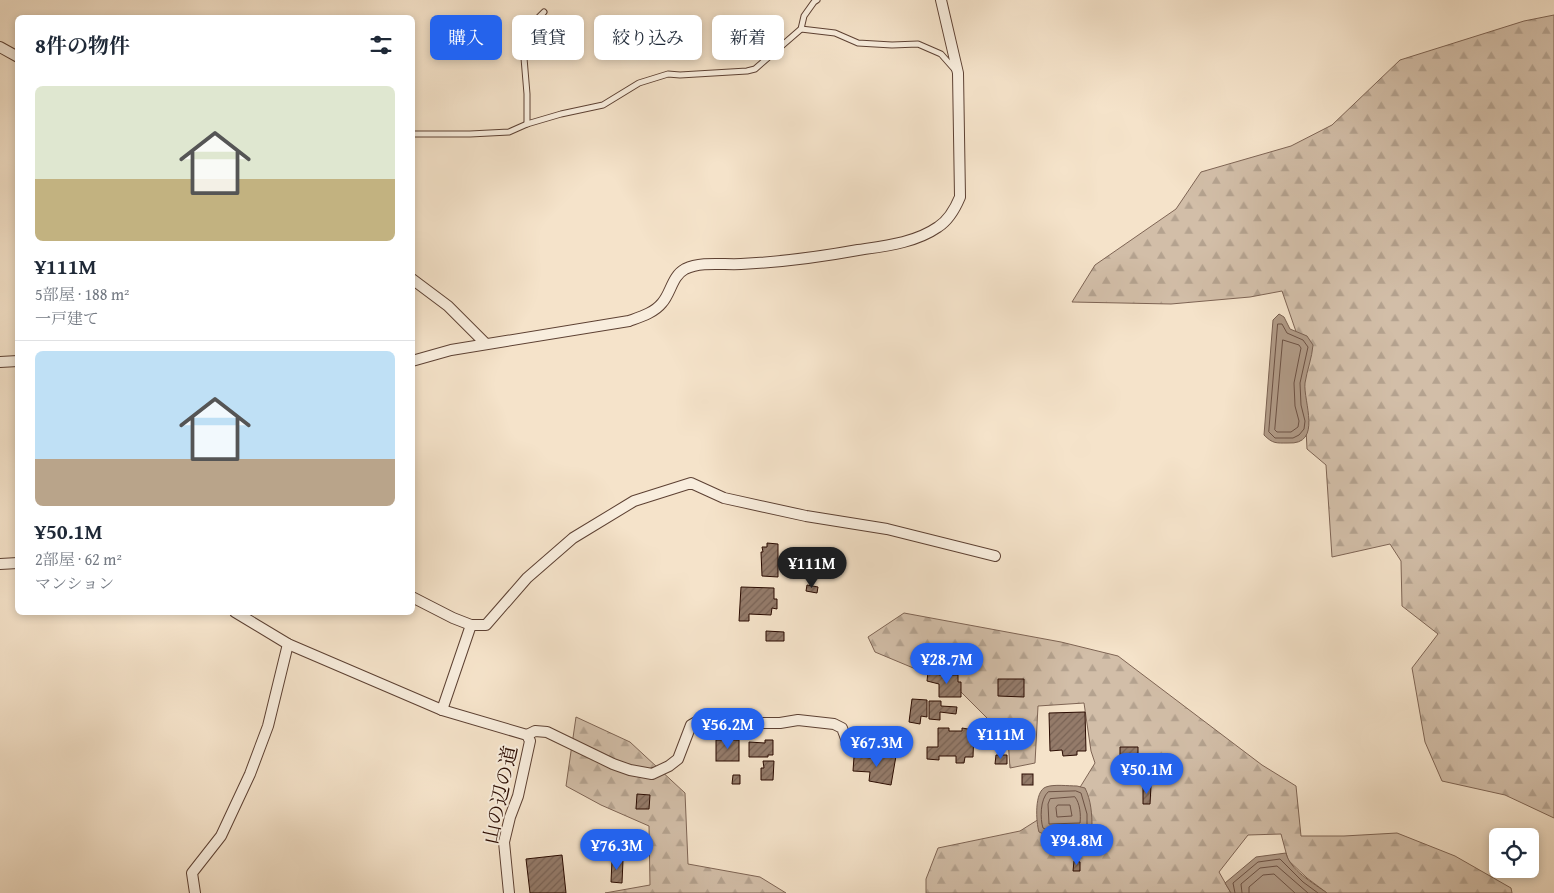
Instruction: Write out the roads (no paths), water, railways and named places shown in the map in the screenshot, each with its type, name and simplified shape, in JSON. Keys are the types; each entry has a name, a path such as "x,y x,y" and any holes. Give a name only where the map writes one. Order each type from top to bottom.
{"street":[{"path":"415,360 451,350 629,321 647,314 661,304 670,291 676,276 685,269 703,264 740,264 827,256 903,243 937,228 947,220 956,208 960,197 958,73 941,0"},
{"path":"0,48 15,56"},
{"path":"415,281 448,306 486,344"},
{"path":"0,362 15,362"},
{"path":"415,599 471,625 486,625 527,578 573,538 634,502 691,483 724,498 806,516 887,529 995,556"},
{"path":"0,564 15,563"},
{"name":"山の辺の道","path":"240,615 288,644 442,710 527,735 530,741 518,796 510,817 504,842 509,893"},
{"path":"442,710 471,625"},
{"path":"195,893 192,873 222,836 259,753 268,726 288,644"},
{"path":"527,735 535,731 547,732 613,764 630,770 652,774 678,759 691,725 698,721 780,723 798,720 834,724 842,728 848,744"}],"lane":[{"path":"415,134 509,132 527,124 561,114 603,105 638,84 668,74 680,75 755,69 801,29 804,16 814,2 818,0"},
{"path":"527,124 527,94 522,34 544,12"},
{"path":"801,29 835,33 858,43 918,44 941,54 958,73"}],"water":[{"path":"1279,314 1284,317 1290,329 1307,336 1313,345 1305,383 1309,421 1308,430 1305,437 1299,442 1275,442 1264,435 1273,320"},
{"path":"1053,786 1085,788 1090,802 1092,827 1086,835 1048,836 1039,832 1037,807 1039,794 1042,790"},
{"path":"1286,853 1288,859 1297,870 1327,893 1231,893 1225,883 1256,857"}]}
